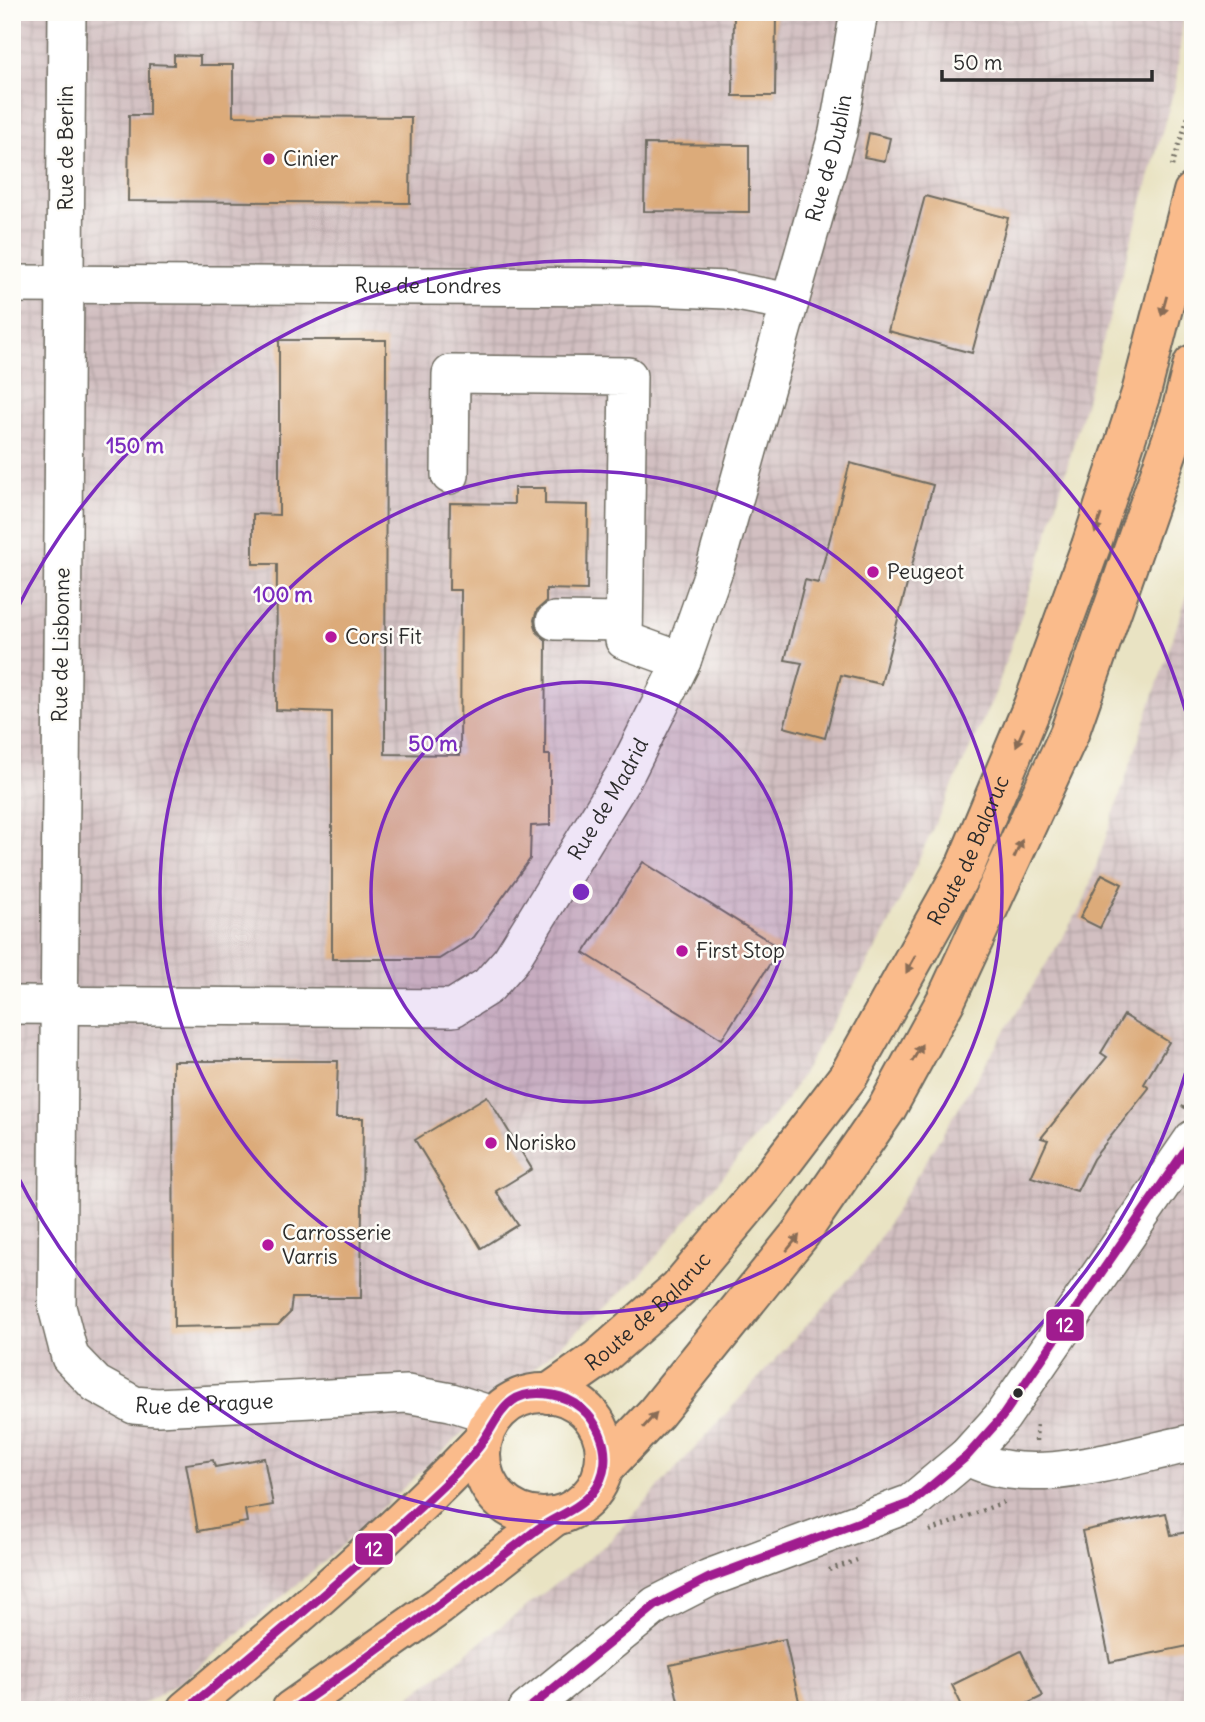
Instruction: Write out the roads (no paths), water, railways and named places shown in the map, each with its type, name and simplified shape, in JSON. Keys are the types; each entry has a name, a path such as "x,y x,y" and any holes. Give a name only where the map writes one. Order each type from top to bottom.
{"main road":[{"name":"Route de Balaruc","path":"548,1394 598,1359 678,1288 766,1184 849,1075 965,867 1033,705 1091,545 1140,393 1181,184"},
{"name":"Route de Balaruc","path":"603,1469 656,1413 802,1233 887,1108 946,1000 1069,734 1168,454 1193,364"},
{"path":"186,1710 322,1596 415,1512 514,1401 530,1394 548,1394 565,1398 593,1419 605,1452 597,1486 586,1500 555,1516 439,1606 291,1710"},
{"path":"489,1429 481,1459 484,1476 493,1492 505,1504 520,1513 555,1516"}],"street":[{"name":"Rue de Berlin","path":"65,284 66,12"},
{"name":"Rue de Dublin","path":"790,302 838,132 859,12"},
{"name":"Rue de Londres","path":"12,284 650,288 727,290 774,296 790,302"},
{"name":"Rue de Lisbonne","path":"58,1005 65,284"},
{"name":"Rue de Madrid","path":"12,1005 453,1007 471,999 488,986 511,960 627,771 682,661 719,554 790,302"},
{"path":"450,475 451,374 628,376 624,639 682,661"},
{"path":"555,621 624,622"},
{"name":"Rue de Prague","path":"58,1005 57,1307 70,1357 96,1384 134,1405 157,1407 407,1394 451,1402 489,1429"},
{"path":"527,1710 656,1605 709,1578 911,1503 967,1455 1002,1417 1185,1128"},
{"path":"967,1455 986,1466 1042,1473 1193,1443"}],"place":[{"name":"Cinier","path":"269,159"},
{"name":"Peugeot","path":"873,572"},
{"name":"Corsi Fit","path":"331,637"},
{"name":"First Stop","path":"682,951"},
{"name":"Norisko","path":"491,1143"},
{"name":"Carrosserie Varris","path":"268,1245"}]}
